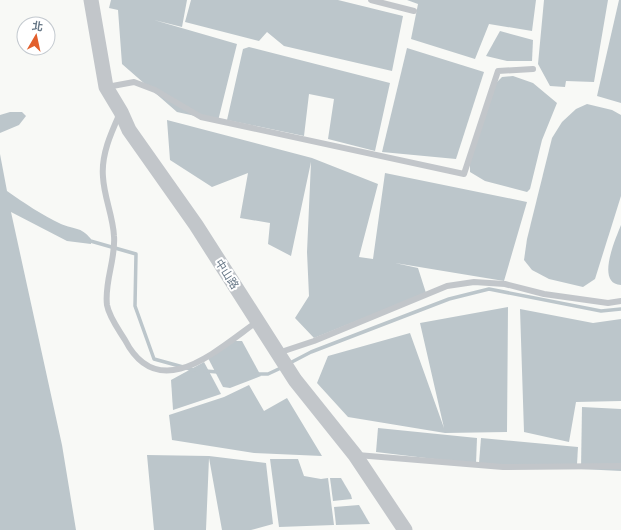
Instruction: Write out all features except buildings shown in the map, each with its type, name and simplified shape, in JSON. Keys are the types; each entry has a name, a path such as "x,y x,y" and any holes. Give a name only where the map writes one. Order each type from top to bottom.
{"street":[{"name":"中山路","path":"91,0 106,87 130,130 196,225 283,361 355,455 405,530"}],"lane":[{"path":"371,0 414,11"},
{"path":"106,87 134,82 155,90 201,118 464,174 498,71 533,69"},
{"path":"121,112 105,151 102,176 115,236 114,251 108,278 107,306 129,348 138,360 149,367 162,371 192,366 258,321"},
{"path":"283,361 314,341 447,286 474,282 505,284 544,294 608,303 621,301"},
{"path":"355,455 503,466 621,466"}],"shaded area":[{"path":"111,0 187,0 182,27 154,20 237,44 218,121 177,112 122,64 118,10 109,8"},
{"path":"191,0 338,0 403,16 392,71 284,46 267,32 259,41 185,22"},
{"path":"407,0 536,0 532,31 489,24 475,59 411,39 418,4"},
{"path":"544,0 608,0 594,82 566,81 565,87 550,86 538,64"},
{"path":"619,0 621,0 621,103 597,96"},
{"path":"500,31 533,40 532,61 507,61 486,56"},
{"path":"249,47 390,83 375,151 328,139 334,99 309,94 304,136 227,120 243,49"},
{"path":"407,48 484,72 456,159 382,152"},
{"path":"513,76 533,83 557,103 542,140 530,189 527,192 485,181 470,172 470,159 495,84 502,77"},
{"path":"587,104 612,110 621,115 621,196 595,279 583,287 549,279 532,270 524,260 527,239 552,138 562,122 576,109"},
{"path":"10,112 22,112 26,116 19,125 0,133 0,115"},
{"path":"167,120 312,158 378,184 359,257 373,259 385,173 527,202 504,281 395,263 418,268 426,293 314,338 295,318 309,296 307,252 311,162 291,256 268,244 270,223 240,218 248,173 212,187 170,160"},
{"path":"0,154 7,191 47,217 61,224 84,232 91,239 91,244 67,241 11,212 62,445 76,530 0,530"},
{"path":"621,225 621,285 613,283 609,277 608,269 612,249"},
{"path":"508,307 507,432 445,433 348,417 317,383 328,356 410,333 444,428 420,323"},
{"path":"520,309 593,323 621,319 621,401 576,402 569,442 524,432"},
{"path":"233,341 242,341 261,376 230,388 223,387 208,358"},
{"path":"204,362 221,394 173,410 171,380"},
{"path":"249,385 264,411 287,398 322,456 254,453 172,440 169,415 224,397"},
{"path":"582,407 621,409 621,471 581,469"},
{"path":"378,428 477,438 476,464 376,452"},
{"path":"481,438 578,447 577,464 506,467 479,463"},
{"path":"147,455 209,456 266,463 273,524 251,530 222,530 209,458 206,530 154,530"},
{"path":"270,459 298,459 304,476 321,479 328,478 334,525 279,527"},
{"path":"330,478 341,478 352,499 333,501"},
{"path":"359,505 370,524 336,525 334,507"}],"waterway":[{"path":"87,240 136,254 135,306 154,359 194,370"},
{"path":"288,364 311,352 449,299 489,289 601,311 621,309"},
{"path":"257,374 268,374 283,367"},
{"path":"205,371 218,372"}]}
